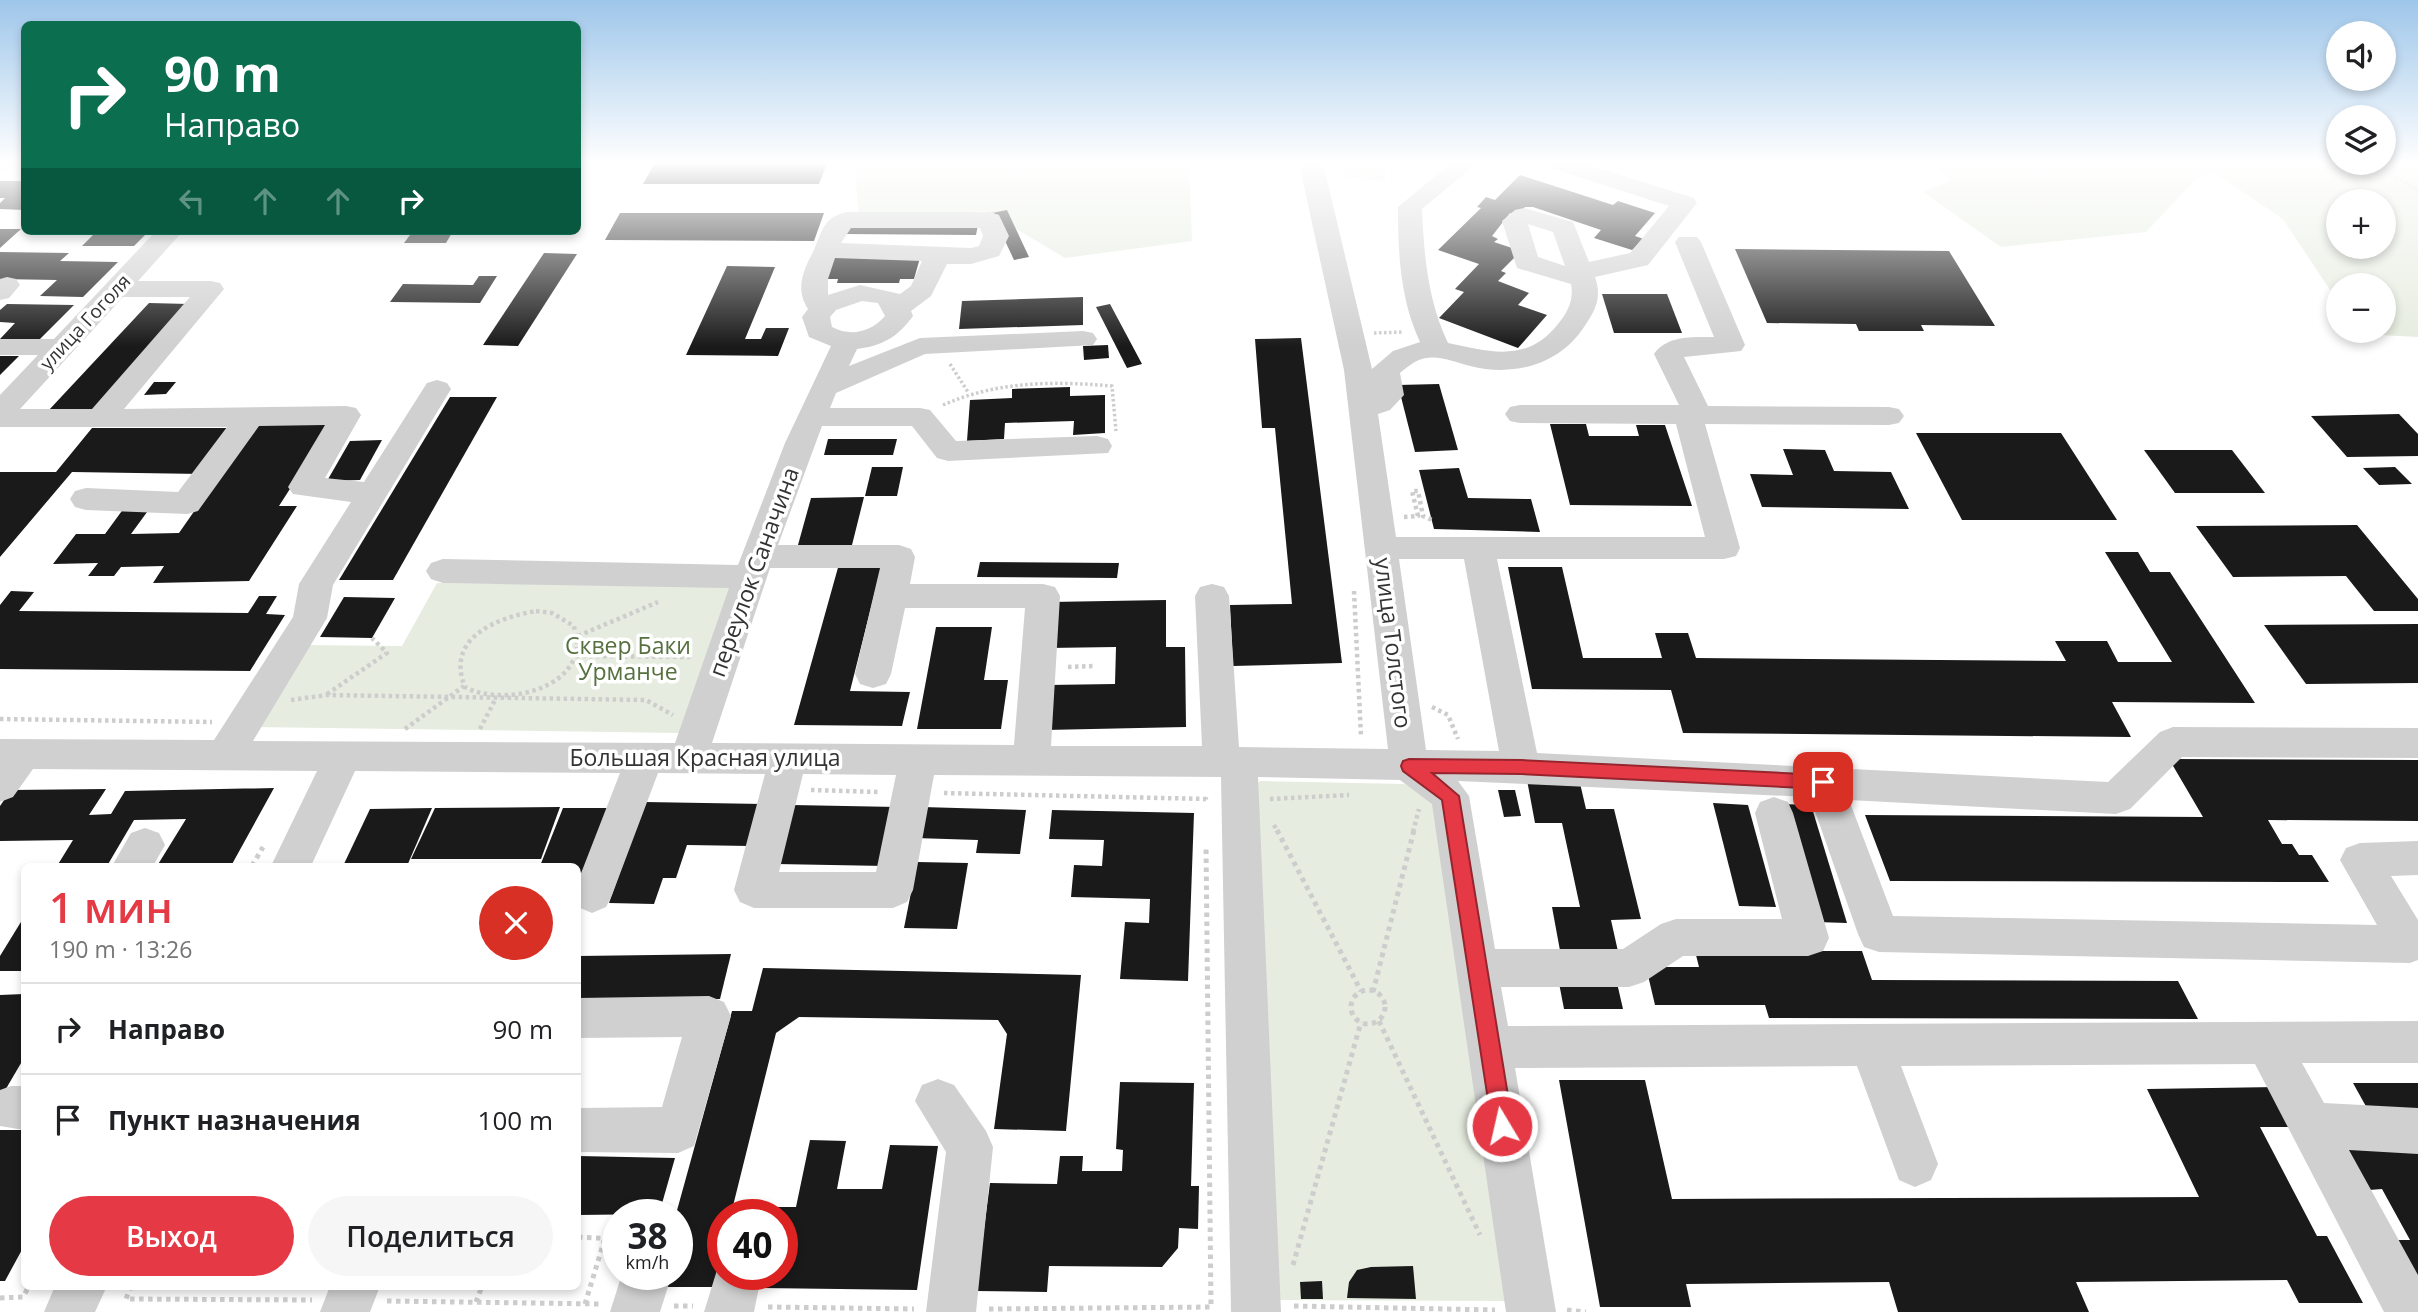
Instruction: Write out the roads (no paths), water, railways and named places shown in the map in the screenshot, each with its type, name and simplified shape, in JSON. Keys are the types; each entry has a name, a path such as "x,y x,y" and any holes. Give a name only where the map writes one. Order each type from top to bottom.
{"street":[{"path":"822,307 818,303 813,286 827,250 827,243 837,224"},
{"path":"827,250 918,251 938,256 971,256 990,251 996,236 992,224"},
{"name":"улица Толстого","path":"1325,224 1358,370 1416,786"},
{"path":"1410,224 1411,256 1423,321 1431,334 1476,359 1513,362 1525,361 1545,351 1567,332 1584,307 1588,291 1580,272 1639,259 1668,224"},
{"name":"улица Гоголя","path":"2,410 61,347 133,257 164,235"},
{"path":"1381,548 1724,548 1691,431 1690,416 1694,407 1668,354 1684,346 1731,345 1688,242"},
{"path":"898,308 922,290 938,256"},
{"path":"100,297 211,289 100,419"},
{"path":"863,293 885,296 898,308 899,316 886,331 875,337 847,341 836,340 819,331 816,317 822,307 835,299 863,293"},
{"path":"1363,410 1380,403 1389,395 1385,371 1408,354 1425,349 1431,334"},
{"path":"818,402 920,346 1083,340"},
{"path":"1476,359 1497,340"},
{"name":"переулок Саначина","path":"689,758 752,566 818,402 847,341"},
{"path":"0,347 61,347"},
{"path":"225,755 310,618 316,584 437,389"},
{"path":"818,402 920,417 948,451 1097,446"},
{"path":"2,410 100,419 346,415 304,487 373,493"},
{"path":"1520,414 1889,416"},
{"path":"86,499 187,503 250,417"},
{"path":"1478,548 1521,767"},
{"path":"443,572 752,566 899,557 873,674"},
{"path":"890,596 1043,596 1032,760"},
{"path":"1212,596 1230,762 1269,1309"},
{"name":"Большая Красная улица","path":"12,754 1230,762 1416,786 1521,767 2116,797 2173,742 2418,743"},
{"path":"0,786 12,754"},
{"path":"292,863 343,756"},
{"path":"592,895 645,758"},
{"path":"788,759 754,891 893,890 918,760"},
{"path":"1823,782 1880,934 2410,944 2360,860 2418,858"},
{"path":"1416,786 1450,796 1490,1046 1516,1311"},
{"path":"1477,968 1629,968 1676,937 1808,937 1774,813"},
{"path":"581,1018 709,1016 678,1130 581,1130"},
{"path":"2267,1042 2411,1312"},
{"path":"1490,1046 2418,1042"},
{"path":"1871,1045 1915,1164"},
{"path":"938,1101 970,1147 951,1312"},
{"path":"2311,1125 2418,1131"},
{"path":"345,1312 353,1290"},
{"path":"635,1312 642,1290"},
{"path":"69,1312 104,1292"}],"park label":[{"name":"Сквер Баки Урманче","path":"628,659"}]}
